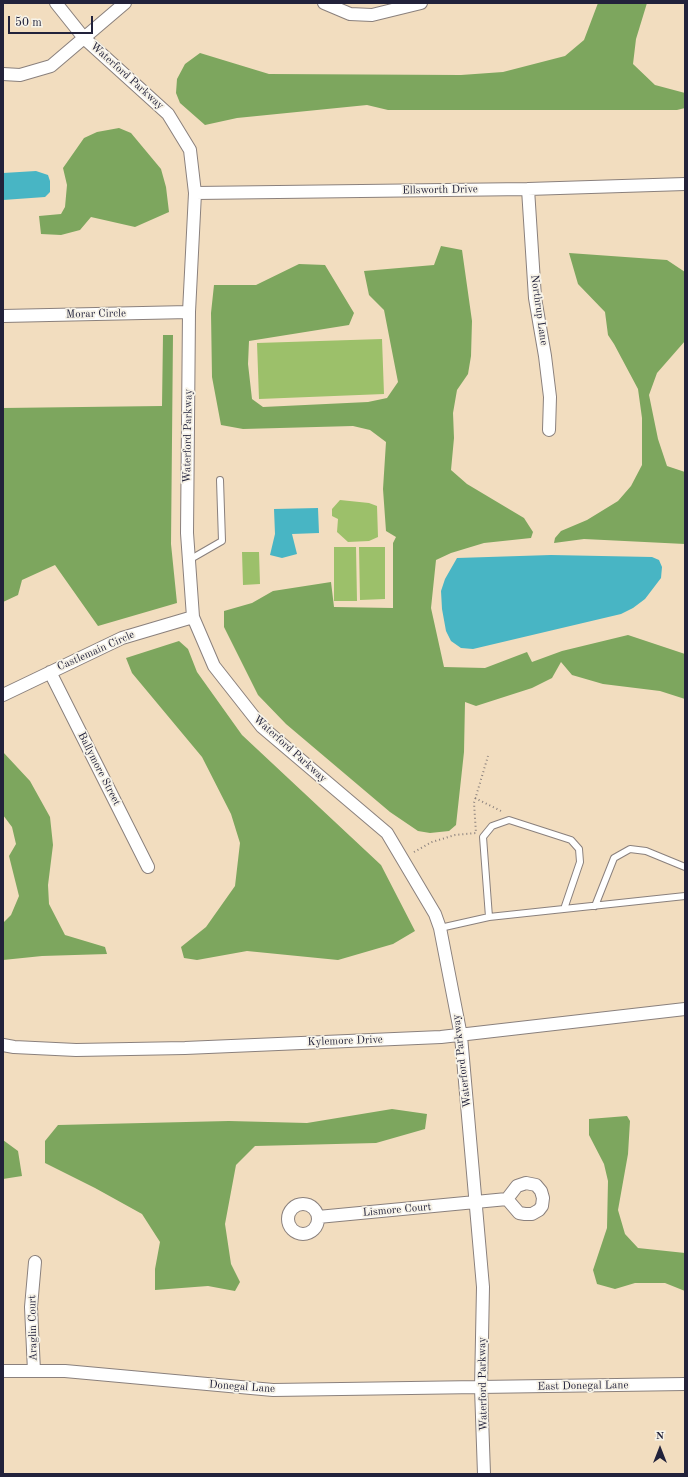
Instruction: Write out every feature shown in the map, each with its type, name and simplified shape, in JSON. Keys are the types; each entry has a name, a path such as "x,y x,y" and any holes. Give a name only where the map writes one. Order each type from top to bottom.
{"street":[{"name":"Waterford Parkway","path":"56,3 84,38 168,114 190,150 195,193 189,312 187,533 194,617 214,666 262,727 386,833 435,914 440,928 461,1036 483,1287 481,1388 484,1474"},
{"path":"3,74 20,75 51,66 124,3"},
{"path":"324,3 350,14 372,15 420,3"},
{"name":"Ellsworth Drive","path":"195,193 528,189 685,184"},
{"name":"Northrup Lane","path":"528,189 536,298 550,397 549,430"},
{"name":"Morar Circle","path":"3,316 189,312"},
{"name":"Castlemain Circle","path":"3,695 122,638 194,617"},
{"name":"Ballymore Street","path":"50,672 148,867"},
{"name":"Kylemore Drive","path":"3,1045 14,1047 76,1050 170,1048 461,1036 685,1009"},
{"name":"Lismore Court","path":"318,1217 507,1199"},
{"name":"Araglin Court","path":"34,1371 31,1307 35,1262"},
{"name":"Donegal Lane","path":"3,1371 66,1371 273,1390 481,1388"},
{"name":"East Donegal Lane","path":"481,1388 685,1384"}],"lane":[{"path":"189,560 222,541 220,480"},
{"path":"489,917 483,837 492,826 508,820 571,840 579,849 580,862 564,909"},
{"path":"595,906 614,858 630,849 646,851 685,867"},
{"path":"440,928 489,917 685,896"}],"path":[{"path":"414,852 432,842 449,837 476,833 474,803 488,756"},
{"path":"475,798 502,812"}],"green space":[{"path":"598,3 647,3 636,39 633,64 655,85 685,93 685,108 677,110 388,110 367,105 237,118 205,125 180,103 176,93 177,79 185,64 200,53 269,74 461,75 503,72 565,56 584,40"},
{"path":"119,128 131,133 161,169 166,187 169,212 135,227 91,217 80,230 61,235 41,234 39,216 61,214 65,207 67,185 63,168 84,138 97,132"},
{"path":"441,246 462,250 472,321 471,356 468,374 457,390 453,413 454,438 451,470 467,484 524,518 533,532 531,538 484,543 451,553 436,560 431,608 444,667 485,668 527,652 532,662 562,651 628,635 685,654 685,699 660,691 603,684 572,675 561,662 552,678 532,688 476,706 465,702 464,752 456,825 449,831 430,833 418,831 390,812 286,724 258,695 224,627 224,611 252,603 273,591 331,582 334,607 393,608 393,543 396,537 386,531 383,489 386,442 370,430 353,426 243,429 221,425 212,377 211,313 214,285 256,285 299,264 325,265 354,313 349,325 249,341 248,364 252,399 263,407 368,402 387,398 398,382 384,310 369,295 364,271 434,265"},
{"path":"569,253 667,260 685,272 685,341 657,373 649,395 658,439 667,466 685,472 685,544 584,539 554,543 555,538 561,531 587,520 618,501 631,486 642,465 642,418 638,389 608,335 605,312 578,284"},
{"path":"163,335 173,335 171,544 177,603 98,626 55,565 22,580 18,595 3,602 3,408 162,406"},
{"path":"382,339 384,394 259,399 257,343"},
{"path":"340,500 369,503 377,506 378,537 369,541 348,542 337,532 338,519 332,516 332,509"},
{"path":"334,547 356,547 357,601 334,601"},
{"path":"359,547 385,547 385,599 360,600"},
{"path":"242,552 259,552 260,584 243,585"},
{"path":"179,641 188,649 197,672 242,735 381,865 415,931 393,944 338,960 247,951 197,960 184,958 181,947 206,927 235,886 240,843 231,814 202,757 132,673 126,658"},
{"path":"3,752 30,781 50,817 53,845 48,885 49,904 65,935 105,947 107,954 42,956 3,960 3,923 11,915 19,896 9,856 16,844 12,827 3,815"},
{"path":"392,1109 427,1114 425,1129 376,1143 255,1146 236,1165 225,1224 231,1264 240,1282 235,1291 208,1286 155,1290 155,1269 160,1242 142,1214 45,1163 45,1141 58,1125 229,1121 307,1123"},
{"path":"627,1116 630,1121 628,1154 618,1210 625,1234 638,1248 685,1253 685,1291 665,1283 635,1283 615,1289 597,1284 593,1270 607,1228 608,1181 604,1164 589,1135 589,1119"},
{"path":"3,1140 18,1151 22,1176 3,1179"}],"water":[{"path":"36,171 48,175 50,181 50,192 45,197 3,200 3,173"},
{"path":"318,508 319,533 292,534 297,554 282,558 270,555 275,534 274,509"},
{"path":"551,555 652,557 659,560 662,567 661,578 645,599 633,608 621,614 473,649 461,648 451,641 446,631 442,609 441,591 445,579 457,558"}]}
